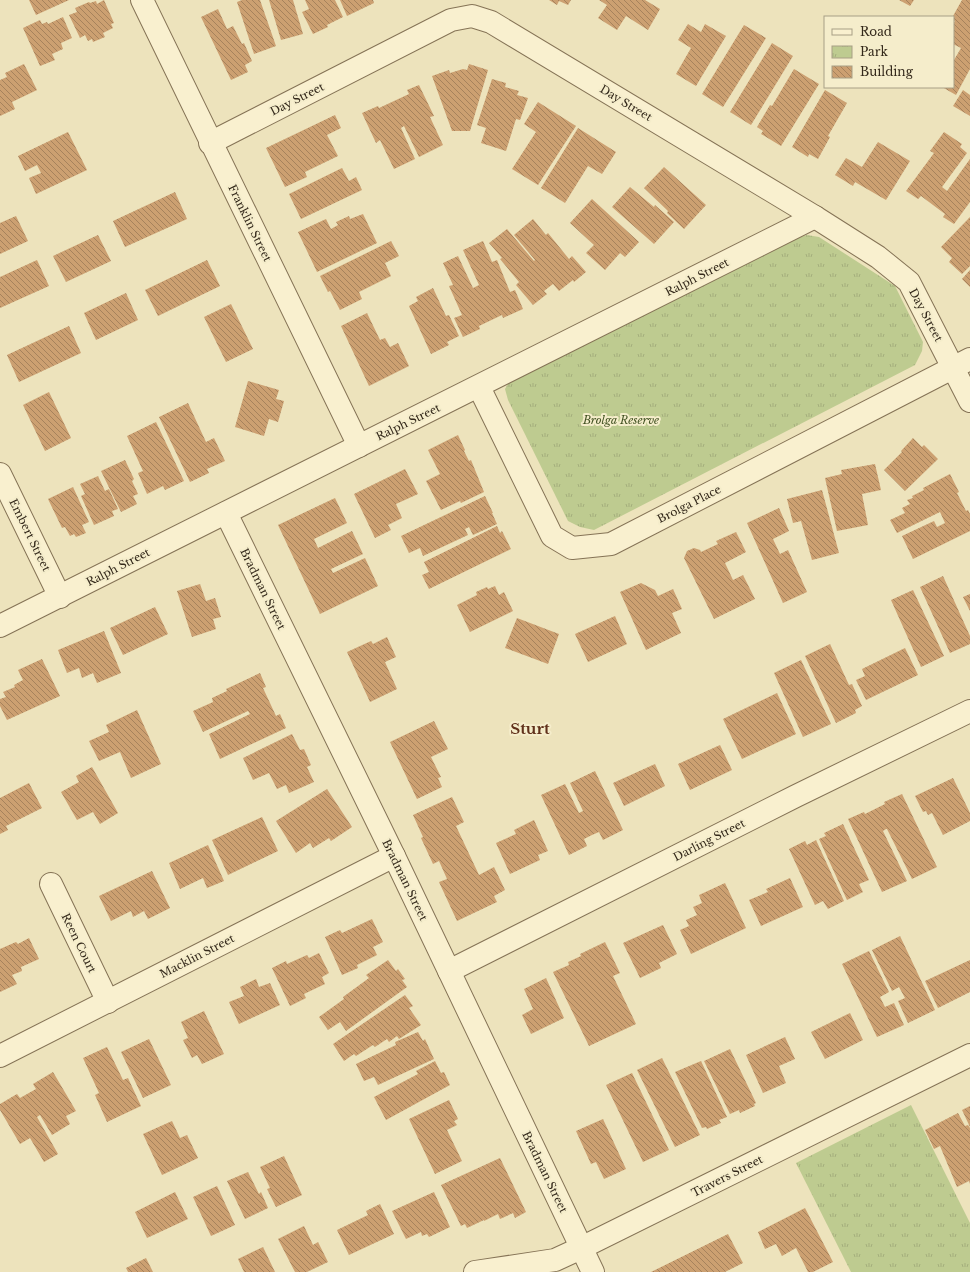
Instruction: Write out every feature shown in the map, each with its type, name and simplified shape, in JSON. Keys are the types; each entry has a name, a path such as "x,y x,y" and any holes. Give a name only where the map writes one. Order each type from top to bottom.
{"street":[{"name":"Franklin Street","path":"142,0 210,143 359,446"},
{"name":"Day Street","path":"210,143 450,20 472,16 492,22 815,217 878,257 909,282 962,363 970,401"},
{"name":"Ralph Street","path":"0,626 479,387 815,217"},
{"name":"Brolga Place","path":"479,387 552,536 572,548 611,544 962,363"},
{"name":"Embert Street","path":"0,474 60,596"},
{"name":"Bradman Street","path":"226,513 394,856 593,1272"},
{"name":"Darling Street","path":"449,971 796,796 970,711"},
{"name":"Macklin Street","path":"0,1056 394,856"},
{"name":"Reen Court","path":"51,884 108,1002"},
{"name":"Travers Street","path":"475,1272 555,1260 970,1055"}],"green space":[{"name":"Brolga Reserve","path":"807,235 819,237 895,286 923,342 922,351 915,365 594,530 580,527 568,521 508,400 505,389 510,380 798,238"},
{"path":"911,1105 970,1223 970,1272 851,1272 796,1163"}],"building":[{"path":"29,0 69,0 36,15"},
{"path":"104,0 114,23 111,24 113,28 103,33 105,37 93,42 92,39 88,41 85,35 80,38 69,15 77,12 75,8 89,2 96,1 97,4"},
{"path":"242,0 260,0 276,46 254,54 237,2"},
{"path":"269,0 293,0 303,34 281,40"},
{"path":"305,0 335,0 343,17 327,25 328,27 313,34 302,12 309,9"},
{"path":"340,0 373,0 374,3 347,16"},
{"path":"549,0 571,0 568,5 559,1 557,5"},
{"path":"599,0 645,0 660,9 648,30 626,16 617,30 598,18 607,5"},
{"path":"899,0 914,0 910,6"},
{"path":"962,0 970,0 970,69 956,95 944,88 954,88 954,60 961,48 954,44 955,21 953,16"},
{"path":"218,9 227,29 233,26 242,44 244,43 252,61 245,65 248,72 231,80 201,17"},
{"path":"63,17 72,38 61,43 63,49 52,54 55,60 40,66 23,28 40,20 42,24 47,22 48,24"},
{"path":"688,24 701,32 705,24 726,36 696,86 676,74 691,48 678,40"},
{"path":"744,25 766,38 723,107 702,94"},
{"path":"772,43 793,56 751,125 730,112"},
{"path":"24,64 37,90 12,102 15,109 0,116 0,80 7,77 5,73"},
{"path":"469,64 488,70 470,131 452,131 432,76 449,70 450,73 463,69 467,70"},
{"path":"794,69 819,84 781,146 761,134 763,131 757,127 770,105 772,106"},
{"path":"492,79 506,83 505,87 519,91 517,95 528,98 520,120 516,119 506,151 481,143 486,128 477,125"},
{"path":"419,85 434,116 430,117 443,145 419,157 404,126 401,128 415,159 394,169 380,140 376,143 362,113 378,106 379,108 409,94 407,90"},
{"path":"825,90 847,103 828,136 830,137 818,159 809,154 808,157 792,147"},
{"path":"963,90 970,95 970,116 953,106"},
{"path":"538,102 576,126 538,185 512,169 536,132 524,124"},
{"path":"335,115 341,128 327,135 338,156 305,172 307,177 285,187 266,148"},
{"path":"578,128 616,152 602,174 588,166 565,203 541,188"},
{"path":"68,132 87,170 36,194 29,178 41,173 37,165 25,171 18,156"},
{"path":"944,132 962,144 960,147 967,153 942,187 947,191 970,159 970,202 954,224 943,217 945,214 921,196 918,199 906,191 934,153 930,151"},
{"path":"878,142 910,161 886,200 855,182 853,186 835,175 846,158 862,167"},
{"path":"664,167 706,205 684,229 644,188"},
{"path":"342,168 349,181 356,177 362,190 301,219 289,194"},
{"path":"630,187 654,207 655,205 674,222 654,244 612,207"},
{"path":"175,192 187,219 125,247 113,221"},
{"path":"592,199 639,242 625,257 620,253 605,270 586,253 594,245 570,223"},
{"path":"363,214 377,243 317,272 298,232 326,219 331,229 338,225 336,222 349,216 350,219"},
{"path":"16,216 28,241 0,254 0,223"},
{"path":"970,217 970,266 962,274 949,262 952,258 941,247"},
{"path":"533,219 546,235 548,233 569,259 572,256 586,272 574,282 573,280 559,291 553,284 544,291 547,294 533,305 516,285 519,282 489,243 507,229 534,261 535,260 514,235"},
{"path":"98,235 111,261 66,282 53,256"},
{"path":"391,241 399,256 385,263 391,276 359,292 362,299 340,310 330,291 328,292 320,276"},
{"path":"483,241 492,262 497,260 510,292 515,290 523,309 503,318 502,315 479,326 480,329 463,337 454,318 462,315 449,286 453,285 443,263 458,256 473,288 479,285 463,250"},
{"path":"37,260 49,286 0,308 0,277"},
{"path":"207,260 220,286 158,316 145,290"},
{"path":"970,270 970,287 962,279"},
{"path":"433,288 446,316 449,315 459,336 447,342 449,345 431,354 409,306 418,301 416,297"},
{"path":"126,293 138,320 96,340 84,313"},
{"path":"231,304 253,349 226,362 204,317"},
{"path":"367,313 380,340 385,338 390,347 398,343 409,366 369,386 341,326"},
{"path":"69,326 81,353 19,382 7,355"},
{"path":"248,381 279,390 276,399 284,401 278,422 269,419 264,436 235,427"},
{"path":"49,392 71,438 45,451 23,405"},
{"path":"188,403 206,442 214,438 225,461 207,469 209,473 190,482 159,417"},
{"path":"156,422 184,481 165,490 163,486 147,494 138,473 143,471 127,436"},
{"path":"458,435 469,461 471,460 484,492 461,503 460,501 441,510 426,481 440,474 428,450"},
{"path":"913,438 922,447 924,445 938,459 905,491 884,470 902,452 901,451"},
{"path":"125,460 134,479 132,481 138,494 133,496 137,504 121,512 101,471"},
{"path":"875,464 881,490 862,494 868,525 837,531 825,478 842,474 841,470"},
{"path":"405,469 418,494 396,504 402,518 388,525 391,530 375,538 354,494"},
{"path":"950,474 966,511 968,510 970,514 970,531 913,559 902,536 934,521 937,527 945,523 940,512 897,533 890,520 905,513 902,508 910,504 907,500 913,498 912,496 924,490 923,488"},
{"path":"98,476 105,491 109,489 118,509 112,511 114,516 94,525 81,496 85,494 80,484"},
{"path":"73,487 89,522 82,525 86,533 76,537 74,534 70,536 65,527 62,528 48,499"},
{"path":"822,490 839,553 812,560 801,521 793,523 787,499"},
{"path":"485,496 497,524 473,535 469,527 465,529 468,535 423,556 420,548 409,553 401,536"},
{"path":"335,498 347,523 314,539 318,548 352,531 363,554 331,569 333,573 365,558 378,586 320,614 278,525"},
{"path":"779,508 789,531 773,539 780,554 788,550 807,592 783,603 747,523"},
{"path":"497,526 500,533 502,531 511,549 429,589 422,575 429,572 424,562"},
{"path":"736,532 746,552 725,563 733,580 743,575 755,599 714,619 684,558 687,551 694,548 700,550 701,552 718,544 716,541"},
{"path":"943,576 970,636 970,644 950,653 920,587"},
{"path":"641,583 655,590 658,596 673,589 682,609 672,613 681,633 646,650 620,592"},
{"path":"200,584 206,601 215,598 221,617 213,619 216,629 192,637 177,591"},
{"path":"495,586 499,595 504,592 513,611 470,632 457,605 477,595 476,592 487,587 488,589"},
{"path":"913,590 944,656 921,667 891,600"},
{"path":"970,594 970,611 963,597"},
{"path":"155,607 168,634 123,655 110,628"},
{"path":"615,616 627,644 588,662 575,634"},
{"path":"517,618 559,634 548,664 505,648"},
{"path":"104,631 121,673 97,683 93,673 82,678 79,668 67,673 58,650"},
{"path":"387,637 396,657 385,662 397,689 370,702 347,652 371,641 373,644"},
{"path":"830,644 849,685 852,684 862,706 855,710 856,713 836,723 805,656"},
{"path":"905,648 918,675 866,700 856,680 865,676 862,669"},
{"path":"42,659 60,696 7,720 0,706 0,699 6,697 3,692 15,687 14,685 23,680 18,670"},
{"path":"801,660 831,724 803,737 774,673"},
{"path":"260,673 266,687 263,688 276,716 280,714 286,728 220,759 209,734 250,714 248,711 203,732 193,711 213,702 212,698 227,691 226,689"},
{"path":"777,693 796,734 742,759 723,719"},
{"path":"137,710 161,764 131,778 120,752 99,761 89,741 109,732 106,725"},
{"path":"434,721 448,749 431,757 441,777 438,778 442,787 417,799 390,742"},
{"path":"292,734 300,750 304,749 311,765 307,767 314,782 289,793 286,785 277,789 269,773 253,780 243,758"},
{"path":"720,745 732,770 690,790 678,764"},
{"path":"655,764 665,786 624,806 613,783"},
{"path":"92,767 118,813 100,824 93,812 77,820 61,792 79,782 76,776"},
{"path":"595,771 623,830 603,840 599,832 592,835 584,839 587,846 569,855 541,795 565,784 579,813 583,811 570,783"},
{"path":"953,778 970,813 970,821 943,835 932,813 928,815 926,811 923,812 915,796"},
{"path":"29,783 42,808 6,826 8,830 0,834 0,798"},
{"path":"327,789 352,827 331,841 329,838 313,848 310,843 296,853 276,821"},
{"path":"902,794 937,867 912,879 886,829 883,831 907,881 882,892 848,819 864,812 865,814 885,804 884,802"},
{"path":"452,797 464,822 456,826 479,875 494,867 505,890 494,896 497,902 457,921 439,882 447,879 439,861 433,864 421,838 423,837 413,815"},
{"path":"262,817 278,851 228,875 212,840"},
{"path":"534,820 548,851 538,855 540,860 510,874 496,843 516,834 514,830"},
{"path":"843,824 869,880 859,884 863,892 847,900 819,839 826,836 824,833"},
{"path":"816,840 844,901 828,909 823,901 815,905 789,849 805,841 807,845"},
{"path":"208,845 224,881 207,888 203,878 180,889 169,863"},
{"path":"152,871 170,908 148,919 144,911 133,917 131,911 111,921 99,896"},
{"path":"790,878 803,907 761,926 749,900 768,892 766,889"},
{"path":"725,883 746,928 691,954 680,930 689,926 686,920 697,915 693,907 702,903 699,895"},
{"path":"372,919 383,942 373,947 377,955 357,965 358,968 342,975 325,937 340,930 342,933"},
{"path":"663,925 677,954 659,963 661,968 640,978 623,943"},
{"path":"900,936 935,1010 908,1023 898,1001 905,998 899,987 892,991 872,950"},
{"path":"29,938 39,959 21,967 22,971 12,975 17,984 0,992 0,949 16,942 18,944"},
{"path":"605,942 620,973 613,976 636,1024 589,1046 553,972 569,965 568,962 581,956 580,954"},
{"path":"869,951 889,992 880,997 885,1007 894,1003 904,1025 877,1037 842,964"},
{"path":"319,953 329,973 322,977 325,984 304,994 306,998 290,1006 272,968 286,961 287,964 307,955 309,958"},
{"path":"388,960 396,971 398,969 405,979 402,980 407,987 346,1031 340,1022 328,1030 319,1017 369,978 366,975"},
{"path":"970,960 970,992 938,1008 925,981"},
{"path":"546,978 564,1018 531,1034 522,1015 533,1009 524,989"},
{"path":"256,979 259,987 270,983 280,1005 239,1024 229,1002 244,996 240,987"},
{"path":"405,995 413,1006 409,1008 421,1025 399,1039 397,1036 389,1042 387,1039 375,1047 373,1045 356,1056 354,1054 344,1061 333,1044"},
{"path":"204,1011 224,1054 202,1064 197,1055 192,1058 183,1040 188,1038 181,1022"},
{"path":"850,1013 863,1040 825,1059 811,1032"},
{"path":"418,1032 423,1041 425,1039 434,1059 378,1085 374,1077 364,1081 356,1064 396,1045 395,1042"},
{"path":"785,1037 795,1059 779,1066 786,1083 763,1093 746,1055"},
{"path":"149,1039 171,1085 143,1098 121,1052"},
{"path":"107,1047 123,1080 128,1078 141,1106 107,1122 95,1095 99,1093 83,1058"},
{"path":"730,1049 756,1103 754,1104 755,1106 740,1113 739,1110 730,1114 704,1061"},
{"path":"662,1058 700,1135 675,1147 637,1070"},
{"path":"435,1061 441,1073 444,1072 450,1085 386,1120 374,1097 418,1074 416,1071"},
{"path":"701,1061 727,1117 719,1120 721,1123 707,1129 706,1127 702,1128 675,1072"},
{"path":"53,1072 76,1111 66,1116 70,1124 52,1135 40,1115 37,1117 58,1154 44,1162 30,1138 20,1144 0,1110 0,1104 17,1094 20,1098 36,1089 33,1084"},
{"path":"632,1073 669,1150 643,1162 606,1085"},
{"path":"449,1100 458,1119 454,1121 457,1125 447,1130 462,1161 435,1174 409,1119"},
{"path":"970,1106 970,1127 962,1110"},
{"path":"958,1113 965,1126 968,1125 970,1128 970,1184 969,1181 957,1187 940,1146 934,1149 925,1130"},
{"path":"603,1119 626,1169 604,1179 596,1162 591,1164 576,1131"},
{"path":"172,1121 180,1138 187,1135 198,1158 162,1175 143,1134"},
{"path":"284,1156 302,1195 276,1207 267,1189 270,1188 260,1167"},
{"path":"500,1158 526,1212 515,1218 513,1213 500,1219 498,1214 467,1228 465,1224 461,1226 441,1185"},
{"path":"248,1172 259,1194 261,1192 268,1208 245,1219 227,1181"},
{"path":"217,1186 235,1225 211,1236 193,1197"},
{"path":"175,1192 188,1219 147,1238 135,1212"},
{"path":"434,1192 450,1227 429,1237 427,1234 422,1236 421,1232 406,1239 392,1211"},
{"path":"380,1204 394,1234 349,1255 337,1230 368,1215 366,1211"},
{"path":"805,1208 833,1262 813,1272 808,1272 796,1248 782,1256 776,1244 765,1249 758,1232"},
{"path":"304,1226 313,1245 318,1242 328,1262 307,1272 295,1272 278,1239"},
{"path":"728,1234 743,1263 725,1272 651,1272"},
{"path":"263,1247 275,1272 244,1272 238,1259"},
{"path":"146,1258 153,1272 128,1272 126,1268"}],"district":[{"name":"Sturt","path":"530,728"}]}
